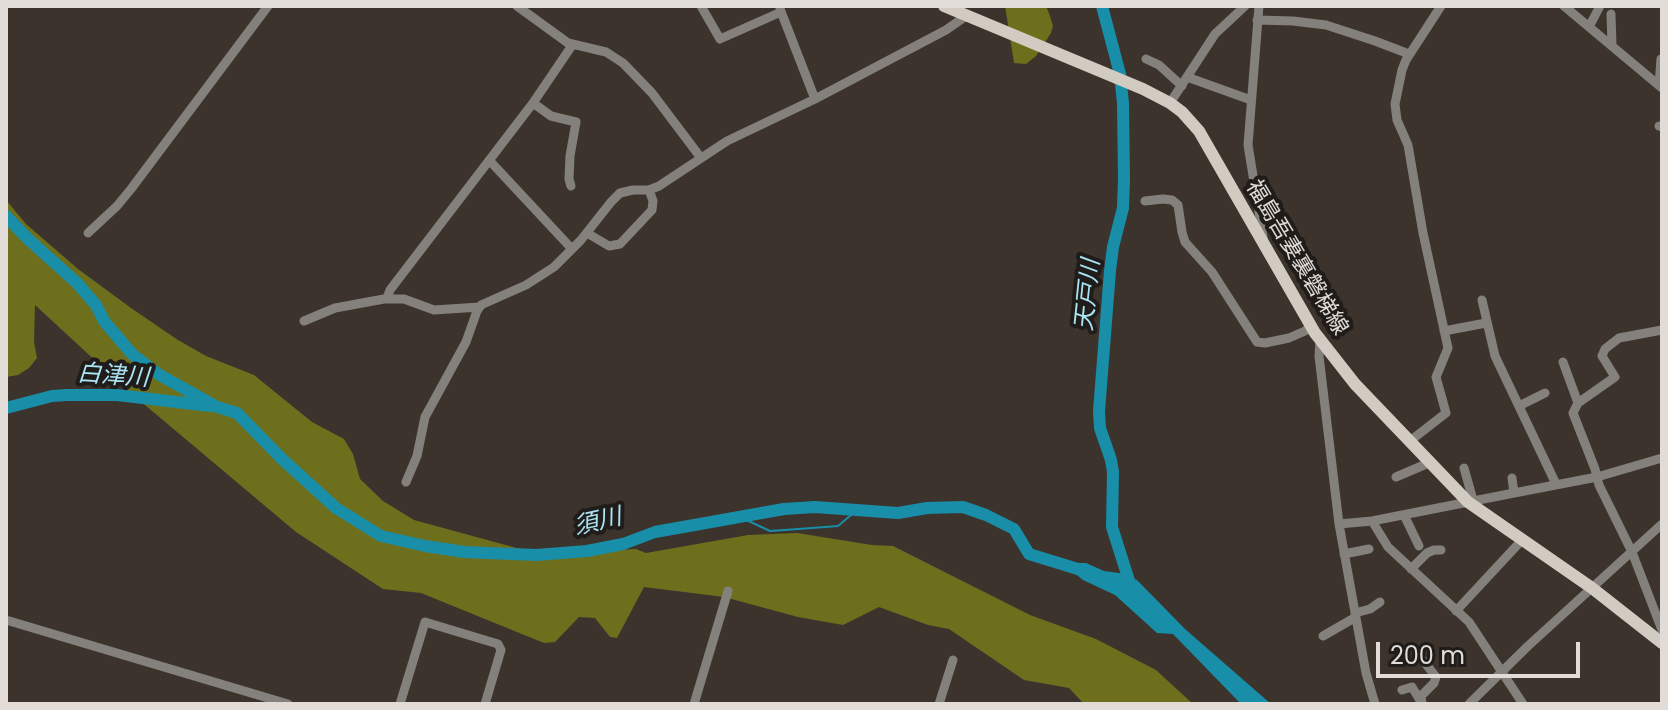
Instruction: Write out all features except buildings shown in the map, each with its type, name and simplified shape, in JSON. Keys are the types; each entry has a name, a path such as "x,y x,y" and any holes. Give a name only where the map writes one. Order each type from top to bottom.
{"main road":[{"name":"福島吾妻裏磐梯線","path":"944,6 1143,89 1170,103 1186,116 1199,131 1320,341 1355,384 1471,501 1662,638"}],"street":[{"path":"88,233 123,199 268,6"},
{"path":"517,6 560,38 606,52 623,63 652,93 701,158"},
{"path":"701,6 720,39 780,9 815,99"},
{"path":"1170,103 1215,34 1245,6"},
{"path":"1259,6 1248,145 1263,246"},
{"path":"1410,441 1446,413 1436,377 1448,348 1408,145 1395,112 1402,70 1441,6"},
{"path":"1564,6 1660,87"},
{"path":"1589,27 1600,6"},
{"path":"1611,14 1612,46"},
{"path":"304,321 335,308 387,298 404,299 434,310 480,307 547,272 587,233 620,193 659,186 733,138 815,99 946,30 966,16"},
{"path":"1257,20 1326,25 1409,54"},
{"path":"387,298 533,103 573,44"},
{"path":"1146,59 1184,81 1251,100"},
{"path":"1660,87 1661,59"},
{"path":"533,103 551,116 576,122 570,156 571,186"},
{"path":"489,160 572,249"},
{"path":"587,233 609,246 620,244 652,210 649,190"},
{"path":"1145,201 1172,200 1178,205 1185,242 1212,272 1257,342 1289,338 1311,326"},
{"path":"1482,300 1495,356 1556,484"},
{"path":"406,482 417,456 425,417 466,342 480,307"},
{"path":"1444,331 1486,323"},
{"path":"1662,330 1619,338 1605,349 1602,356 1615,377 1578,403 1573,413 1599,485 1632,552 1662,638"},
{"path":"1320,341 1319,356 1339,524 1366,673 1375,704"},
{"path":"1563,362 1578,403"},
{"path":"1519,406 1545,393"},
{"path":"1339,524 1372,521 1597,477 1662,458"},
{"path":"1396,477 1431,462"},
{"path":"1464,468 1471,501"},
{"path":"1512,478 1514,493"},
{"path":"1404,515 1419,546"},
{"path":"1372,521 1388,547 1469,622 1523,704"},
{"path":"1469,704 1662,524"},
{"path":"1456,611 1522,540"},
{"path":"1344,554 1369,549"},
{"path":"1411,569 1427,553 1441,550"},
{"path":"694,704 728,591"},
{"path":"1323,636 1380,602"},
{"path":"6,620 288,704"},
{"path":"400,704 425,622 498,644 501,650 485,704"},
{"path":"1422,659 1436,677 1421,696 1422,703"},
{"path":"939,704 953,660"},
{"path":"1402,690 1412,687 1422,703"}],"shaded area":[{"path":"1005,6 1046,6 1049,13 1053,26 1051,33 1036,56 1026,64 1014,63"},
{"path":"6,200 26,224 78,269 131,308 206,356 254,375 312,422 344,439 353,454 360,479 383,501 414,520 535,553 636,549 646,553 748,535 797,533 893,546 1030,615 1096,639 1156,670 1193,704 1084,704 1069,688 1024,680 949,629 928,625 879,607 843,625 798,617 724,597 644,587 617,638 610,637 595,618 579,617 555,642 544,643 421,593 383,589 296,532 126,389 35,305 37,358 18,375 6,377"}],"water":[{"path":"1062,563 1086,563 1137,580 1185,629 1271,704 1241,704 1173,634 1157,633 1115,595 1083,580"}],"waterway":[{"name":"天戸川","path":"1102,6 1120,74 1124,179 1123,208 1110,271 1099,411 1100,428 1113,472 1112,527 1131,587"},
{"name":"須川","path":"6,216 77,283 132,354 158,374 217,407 237,413 336,508 381,536 464,552 536,555 587,551 623,544 655,532 784,509 815,507 898,513 963,507 1014,529 1029,554 1081,570"},
{"name":"白津川","path":"6,408 67,395 117,395 210,406"},
{"path":"740,517 770,531 838,526 857,510"}]}
